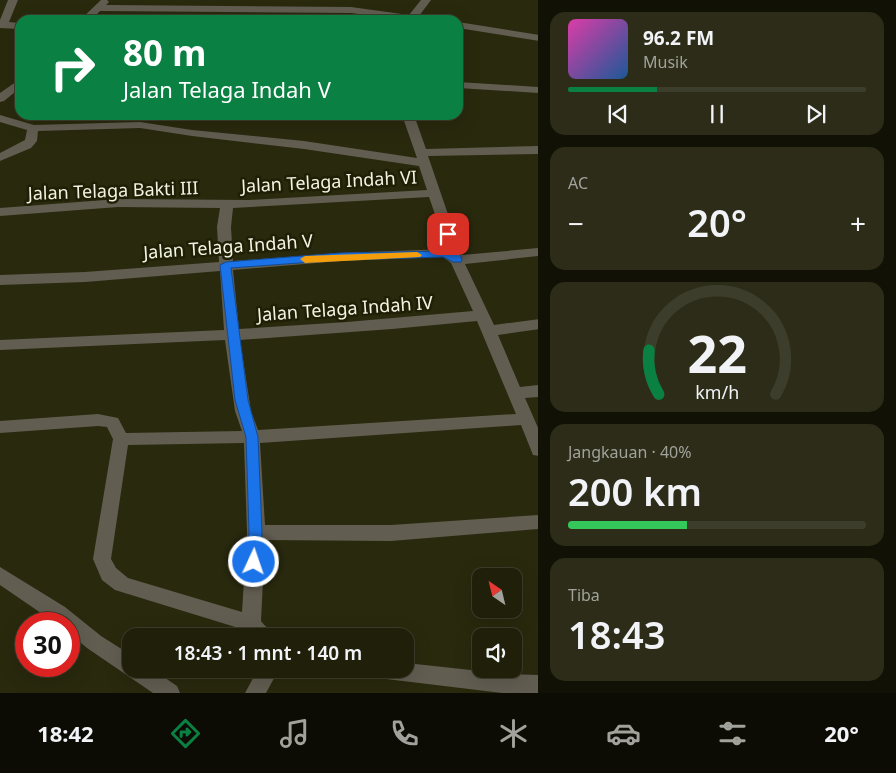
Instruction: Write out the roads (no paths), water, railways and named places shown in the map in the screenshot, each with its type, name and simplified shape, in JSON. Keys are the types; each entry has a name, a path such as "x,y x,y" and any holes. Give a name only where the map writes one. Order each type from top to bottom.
{"street":[{"path":"13,0 2,25 15,26"},
{"path":"90,15 106,0"},
{"path":"190,10 197,0"},
{"path":"276,9 282,0"},
{"path":"414,15 426,0"},
{"path":"98,8 351,10 377,15"},
{"path":"149,15 151,9"},
{"path":"463,26 538,38"},
{"path":"463,85 538,90"},
{"path":"0,99 15,86"},
{"path":"0,118 33,128 140,120 192,133 422,158 538,150"},
{"path":"410,120 457,260 489,330 538,450"},
{"path":"0,157 27,145 31,141 33,128"},
{"name":"Jalan Telaga Indah VI","path":"227,204 433,193"},
{"name":"Jalan Telaga Bakti III","path":"0,212 118,203 227,204"},
{"path":"227,204 224,227 232,334 243,411 252,437 256,532 251,622 255,628"},
{"path":"457,260 538,252"},
{"name":"Jalan Telaga Indah V","path":"0,280 85,277 340,257 445,253 457,260"},
{"name":"Jalan Telaga Indah IV","path":"0,345 121,341 323,330 482,315"},
{"path":"489,330 538,324"},
{"path":"515,393 538,391"},
{"path":"121,439 252,437 526,419"},
{"path":"0,427 98,420 112,422 121,439 102,559 110,574 122,584 161,598 239,621 251,622"},
{"path":"256,532 391,533 538,522"},
{"path":"0,574 58,613 94,642 122,660"},
{"path":"414,673 498,683 538,685"},
{"path":"148,678 170,693"},
{"path":"255,693 264,678"}]}
